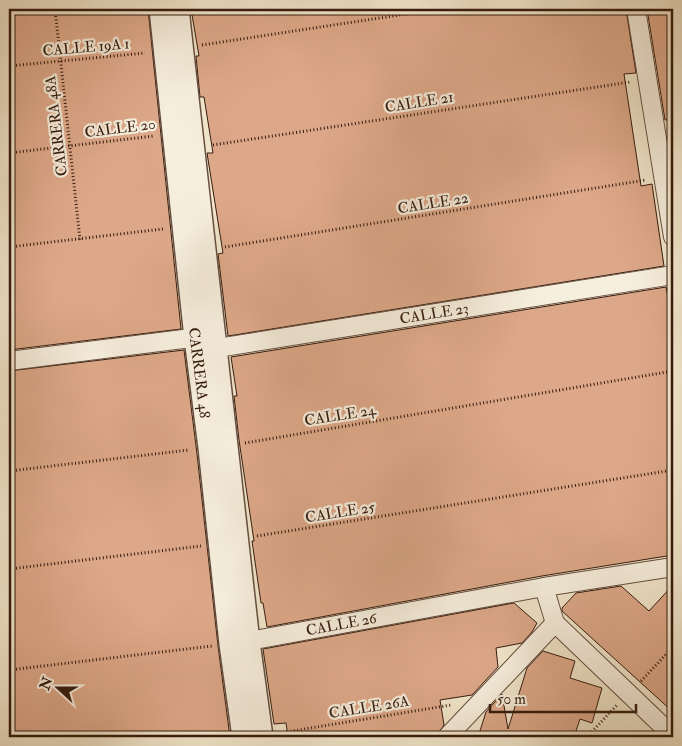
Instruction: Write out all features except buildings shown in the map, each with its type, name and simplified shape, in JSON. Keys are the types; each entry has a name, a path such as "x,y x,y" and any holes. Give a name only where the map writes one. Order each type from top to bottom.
{"street":[{"name":"CARRERA 48","path":"160,9 174,49 194,148 205,249 206,343"},
{"name":"CARRERA 48","path":"178,9 174,49 174,133 184,227 206,343 239,643 256,737"},
{"path":"636,9 673,237"},
{"name":"CALLE 23","path":"9,361 206,343 673,275"},
{"name":"CALLE 26","path":"239,643 544,587 673,567"},
{"path":"544,587 555,623 673,736"},
{"path":"446,737 555,623"}],"path":[{"name":"CARRERA 48A","path":"55,9 80,240"},
{"name":"CALLE 19A 1","path":"9,66 174,49 439,9"},
{"name":"CALLE 21","path":"194,148 648,79"},
{"name":"CALLE 20","path":"9,153 174,133"},
{"name":"CALLE 22","path":"205,249 251,244 664,178"},
{"path":"9,247 184,227"},
{"name":"CALLE 24","path":"9,470 218,447 673,371"},
{"name":"CALLE 25","path":"9,569 229,541 673,470"},
{"path":"9,670 239,643"},
{"name":"CALLE 26A","path":"256,737 482,700"}]}
